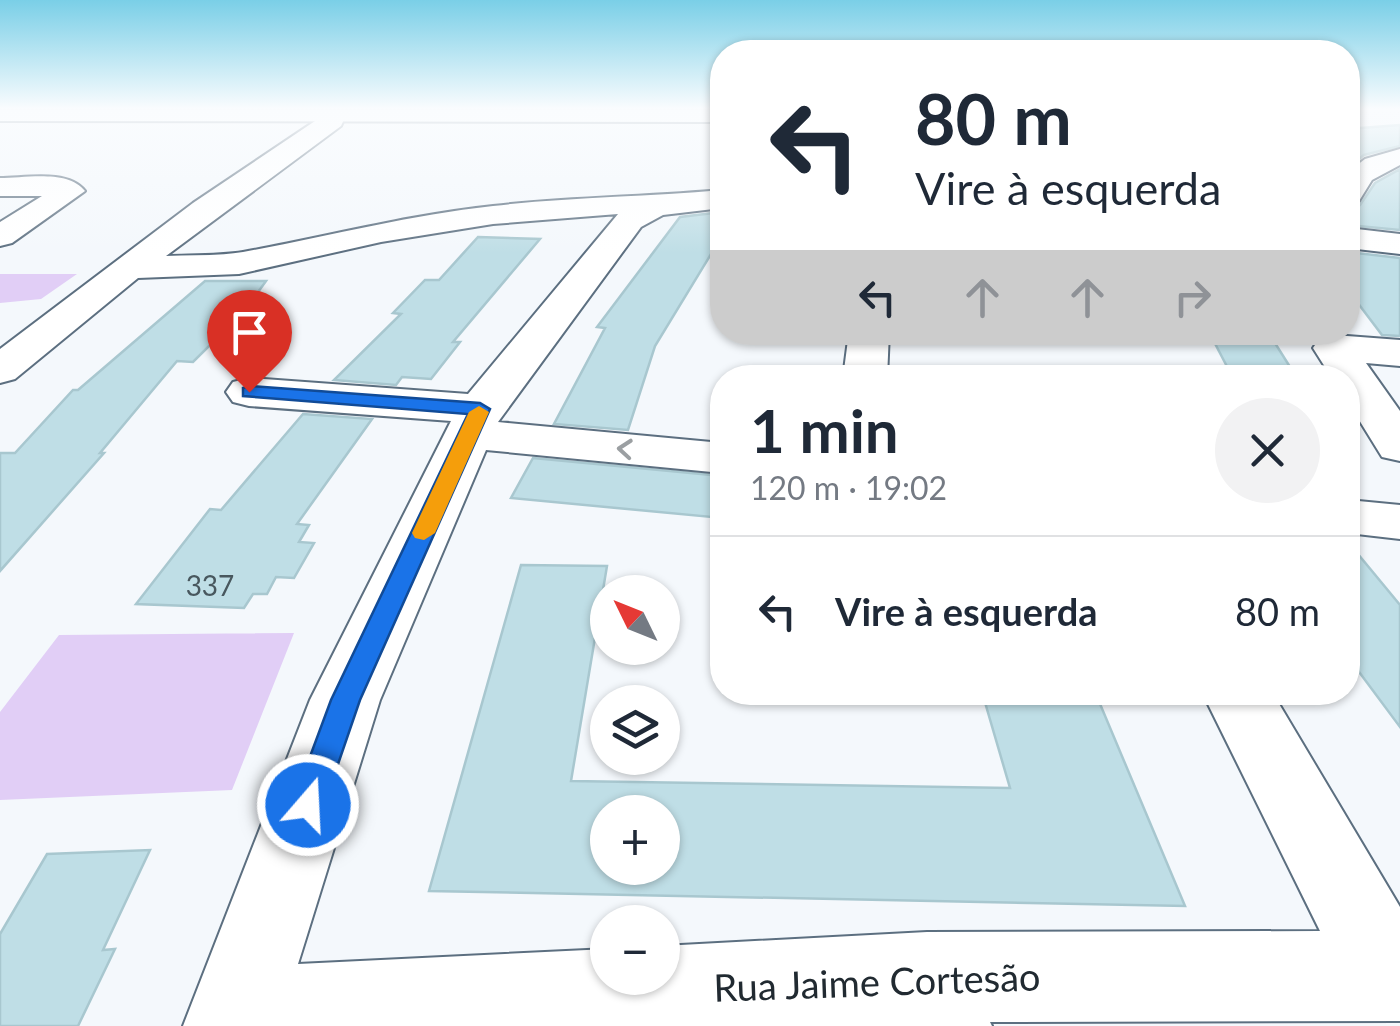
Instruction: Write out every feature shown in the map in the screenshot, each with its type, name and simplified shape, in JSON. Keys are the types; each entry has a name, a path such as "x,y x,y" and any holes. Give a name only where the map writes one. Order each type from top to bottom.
{"street":[{"path":"0,370 275,158"},
{"path":"1360,174 1378,162 1396,158"},
{"path":"0,187 62,187 70,191 0,236"},
{"path":"129,268 239,263 381,232 492,215 710,200"},
{"path":"233,1020 345,700 475,422 630,220 655,207"},
{"path":"1360,239 1400,244"},
{"path":"0,320 64,320"},
{"path":"1345,365 1334,348 1400,353"},
{"path":"1360,387 1400,446"},
{"path":"249,392 710,456"},
{"path":"1360,518 1400,522"},
{"path":"1243,705 1395,976"},
{"name":"Rua Jaime Cortesão","path":"233,1020 936,1002 1395,976"}],"shaded area":[{"path":"0,274 77,274 41,299 0,303"},
{"path":"294,633 232,790 0,800 0,712 59,635"}],"building":[{"path":"1400,169 1400,230 1360,226 1360,205 1375,183"},
{"path":"710,213 710,256 655,346 628,430 554,424 605,328 597,327 680,217"},
{"path":"478,237 540,239 453,342 460,342 431,379 402,377 396,385 334,380 401,314 393,313 425,280 439,280"},
{"path":"1360,253 1400,258 1400,336 1382,335 1360,306"},
{"path":"205,281 266,281 220,345 209,346 193,362 177,361 100,453 104,453 0,571 0,453 15,453 73,390 78,390"},
{"path":"1216,345 1276,345 1289,365 1226,365"},
{"path":"303,414 372,419 297,524 309,525 299,542 314,543 294,578 276,577 267,594 253,594 244,608 136,604 210,509 221,510"},
{"path":"533,458 710,475 710,517 511,498"},
{"path":"1360,557 1400,605 1400,727 1360,673"},
{"path":"521,565 607,566 605,575 590,575 590,665 571,781 1010,788 986,705 1100,705 1185,906 429,891"},
{"path":"150,850 103,950 115,949 78,1026 0,1026 0,934 47,854"}],"slow traffic":[{"path":"424,533 479,412"}],"route":[{"path":"249,392 480,409 345,700 308,805"}]}
